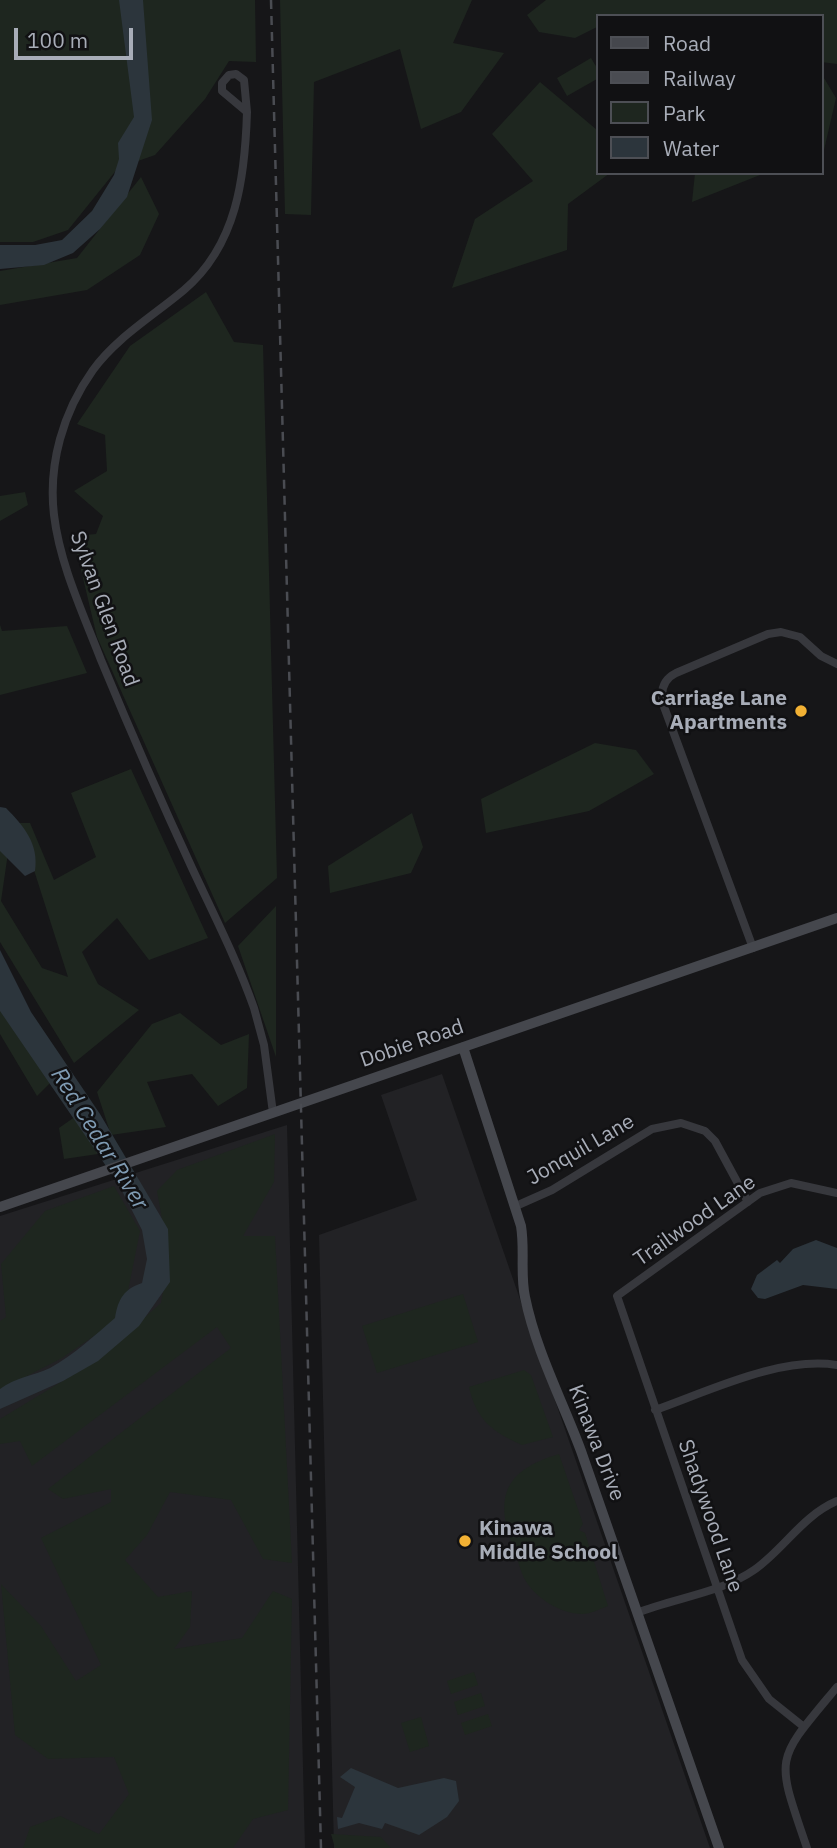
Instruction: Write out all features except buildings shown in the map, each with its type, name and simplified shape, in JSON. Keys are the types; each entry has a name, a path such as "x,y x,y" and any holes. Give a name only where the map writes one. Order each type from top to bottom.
{"street":[{"name":"Sylvan Glen Road","path":"247,112 222,91 222,83 229,75 236,74 244,80 247,112 239,198 217,250 185,289 113,348 79,390 56,452 53,492 58,541 90,631 138,749 231,951 254,1008 264,1045 273,1114"},
{"path":"753,948 663,704 662,689 666,680 676,673 775,632 800,636 821,656 837,664"},
{"name":"Dobie Road","path":"0,1207 837,918"},
{"name":"Kinawa Drive","path":"463,1047 516,1206 525,1247 524,1292 528,1311 557,1395 581,1451 719,1848"},
{"name":"Jonquil Lane","path":"516,1206 552,1190 652,1129 681,1123 705,1131 715,1141 748,1202"},
{"name":"Trailwood Lane","path":"617,1296 748,1202 772,1188 791,1183 837,1193"},
{"name":"Shadywood Lane","path":"617,1296 716,1587 751,1677 769,1699 804,1727"},
{"path":"655,1410 782,1366 809,1362 837,1364"},
{"path":"637,1614 716,1587 753,1570 803,1522 837,1501"},
{"path":"807,1848 783,1773 785,1755 837,1687"}],"shaded area":[{"name":"Kinawa Middle School","path":"442,1074 710,1848 334,1848 319,1235 417,1200 381,1095"},
{"path":"287,1125 305,1848 0,1848 0,1216"}],"green space":[{"path":"0,0 255,0 256,62 229,61 205,99 155,155 118,168 68,230 33,242 0,242"},
{"path":"280,0 472,0 453,43 504,53 461,112 421,129 400,49 314,82 311,215 285,214"},
{"path":"546,0 837,0 837,64 823,62 823,14 596,14 596,28 575,38 539,32 527,15"},
{"path":"591,58 596,66 596,80 567,96 557,78"},
{"path":"823,76 836,98 823,150"},
{"path":"540,82 596,129 596,175 607,175 568,204 567,250 452,288 475,219 533,181 492,134"},
{"path":"695,175 760,175 692,202"},
{"path":"141,177 159,214 140,255 87,290 0,305 0,271 77,258"},
{"path":"206,292 234,342 263,345 277,878 225,923 97,637 73,536 96,534 103,516 74,491 107,471 105,435 77,424 130,346"},
{"path":"25,492 28,505 0,521 0,496"},
{"path":"0,625 2,631 67,626 87,673 0,695"},
{"path":"595,743 636,750 654,774 589,811 486,833 481,799"},
{"path":"131,769 208,938 149,960 117,918 82,952 98,984 139,1010 74,1063 0,942 0,832 8,853 1,901 42,968 68,977 19,823 30,823 54,880 96,857 71,793"},
{"path":"412,813 423,847 411,873 330,893 328,866"},
{"path":"276,906 276,1057 238,946"},
{"path":"0,1007 51,1082 37,1096 0,1034"},
{"path":"180,1013 221,1045 249,1034 247,1088 218,1106 192,1074 147,1082 166,1127 111,1135 97,1092 152,1024"},
{"path":"76,1116 98,1154 64,1159 59,1128"},
{"path":"275,1134 274,1182 243,1236 275,1236 292,1563 263,1559 231,1500 170,1492 147,1535 125,1560 158,1597 192,1591 190,1627 174,1649 242,1638 273,1591 292,1599 288,1810 253,1819 233,1848 23,1848 30,1827 60,1816 99,1834 129,1794 114,1757 48,1759 15,1735 1,1584 41,1626 76,1681 101,1665 41,1538 111,1502 111,1489 63,1499 48,1489 231,1348 217,1327 32,1466 20,1441 0,1444 0,1419 94,1362 161,1303 169,1258 157,1191 177,1170"},
{"path":"114,1186 140,1231 123,1316 62,1358 0,1390 0,1321 6,1317 1,1264 45,1211"},
{"path":"463,1294 478,1342 377,1373 362,1326"},
{"path":"524,1370 531,1375 553,1437 522,1445 502,1435 487,1423 476,1408 469,1387"},
{"path":"559,1454 583,1524 579,1530 585,1533 608,1606 585,1614 557,1608 541,1598 528,1585 520,1568 505,1517 505,1502 514,1479 525,1469"},
{"path":"474,1672 478,1685 451,1694 447,1681"},
{"path":"481,1693 485,1706 458,1715 454,1702"},
{"path":"488,1714 492,1726 465,1735 461,1723"},
{"path":"421,1717 429,1746 410,1752 401,1723"},
{"path":"331,1834 381,1837 391,1848 335,1848"}],"water":[{"path":"119,0 143,0 152,120 127,197 100,229 73,253 44,265 0,269 0,245 35,245 62,240 92,211 114,175 119,159 118,143 134,117"},
{"path":"0,807 6,808 19,822 29,836 35,852 35,871 25,876 0,851"},
{"name":"Red Cedar River","path":"0,950 31,1012 100,1114 168,1229 170,1282 139,1326 98,1361 63,1381 0,1409 0,1389 59,1363 115,1318 123,1296 142,1283 147,1259 142,1230 119,1185 0,1011"},
{"path":"816,1240 837,1248 837,1289 803,1285 765,1299 758,1298 751,1289 757,1275 777,1260 780,1263 793,1249"},
{"path":"351,1768 398,1788 444,1778 456,1781 459,1801 447,1817 419,1835 385,1823 382,1829 359,1823 338,1829 337,1817 342,1818 355,1787 340,1777"}],"railway":[{"path":"271,0 321,1848"}],"place":[{"name":"Carriage Lane Apartments","path":"801,711"},
{"name":"Kinawa Middle School","path":"465,1541"}]}
